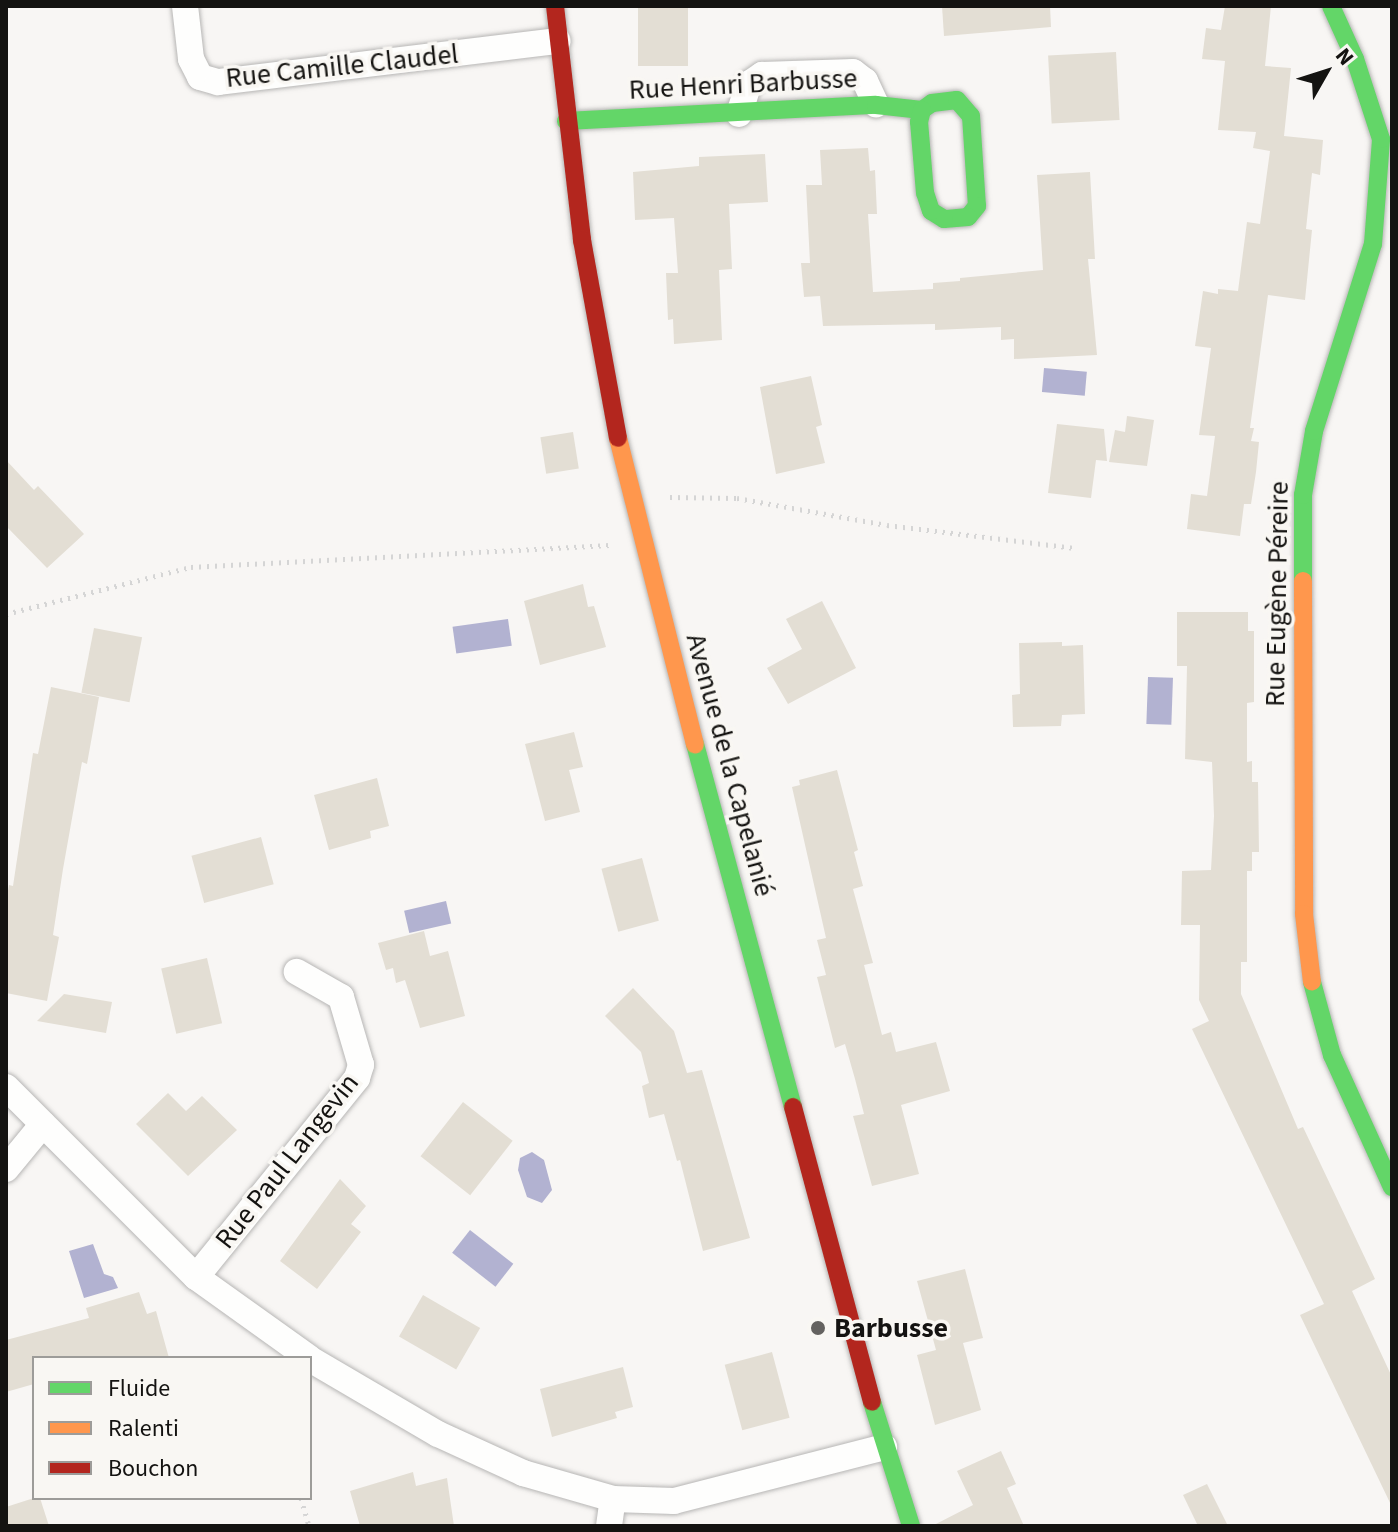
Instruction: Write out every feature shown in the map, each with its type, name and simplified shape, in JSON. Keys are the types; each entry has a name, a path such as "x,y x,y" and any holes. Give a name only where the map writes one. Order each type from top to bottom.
{"street":[{"name":"Rue Camille Claudel","path":"185,6 191,59 200,77 218,82 558,41"},
{"name":"Avenue de la Capelanié","path":"555,6 566,121 595,329 641,537 884,1447 911,1526"},
{"name":"Rue Eugène Péreire","path":"1331,6 1386,138 1373,244 1362,288 1335,358 1314,431 1303,495 1301,744 1304,914 1313,989 1332,1055 1392,1187"},
{"path":"739,114 749,84 762,75 853,72 865,81 876,105"},
{"name":"Rue Henri Barbusse","path":"566,121 876,105 922,110 932,103 957,100 965,105 971,116 977,206 968,217 944,219 931,211 925,193 919,122 922,110"},
{"name":"Rue Paul Langevin","path":"196,1277 357,1078 361,1065 341,997 297,972"},
{"name":"Rue Paul Langevin","path":"6,1087 196,1277 306,1356"},
{"path":"6,1169 43,1124"},
{"name":"Rue Paul Langevin","path":"312,1360 438,1434 494,1460 570,1489 613,1499 646,1502 686,1498 884,1447"},
{"path":"609,1526 613,1499"}],"path":[{"path":"634,505 664,497 737,498 887,525 1073,548"},
{"path":"6,614 191,567 606,546 641,537"},
{"path":"302,1500 309,1526"}],"water":[{"path":"1044,368 1087,372 1085,396 1042,392"},
{"path":"508,619 512,646 456,654 453,627"},
{"path":"1148,677 1173,678 1171,725 1146,724"},
{"path":"446,901 451,923 409,933 404,911"},
{"path":"532,1152 544,1160 552,1190 542,1203 527,1197 518,1170 520,1158"},
{"path":"470,1230 513,1264 495,1287 452,1253"},
{"path":"93,1244 104,1274 113,1277 118,1288 84,1298 69,1251"}],"building":[{"path":"638,6 688,6 688,66 638,66"},
{"path":"942,6 1050,6 1051,27 944,36"},
{"path":"1225,6 1271,6 1265,66 1291,68 1284,136 1323,140 1320,175 1312,173 1306,229 1312,230 1305,300 1268,295 1250,428 1254,428 1251,441 1259,442 1256,472 1251,504 1244,504 1240,536 1187,529 1191,494 1207,496 1215,436 1199,435 1211,348 1195,346 1203,291 1218,294 1218,289 1238,291 1247,222 1260,224 1270,151 1253,148 1256,132 1218,130 1225,61 1202,59 1206,28 1221,30"},
{"path":"1116,52 1120,120 1052,123 1048,56"},
{"path":"868,148 870,171 875,170 877,214 868,214 873,292 933,289 933,283 960,281 960,278 1043,270 1037,175 1090,172 1095,259 1088,259 1097,355 1014,359 1014,339 1001,340 1001,327 935,330 935,324 823,326 820,296 804,297 801,263 810,263 806,185 822,185 820,150"},
{"path":"765,154 768,202 729,204 732,269 719,270 722,340 674,344 673,319 668,320 666,273 678,273 674,218 635,220 633,172 699,166 699,157"},
{"path":"811,376 822,425 816,427 825,463 776,474 760,387"},
{"path":"1127,416 1154,420 1147,466 1109,462 1115,430 1125,432"},
{"path":"1057,424 1104,429 1107,461 1096,460 1091,498 1048,493"},
{"path":"573,432 579,469 546,474 540,437"},
{"path":"6,460 34,490 38,486 84,534 47,568 6,526"},
{"path":"583,584 588,607 594,606 606,647 540,665 524,601"},
{"path":"822,601 856,668 788,704 767,668 802,649 786,619"},
{"path":"1177,612 1248,612 1248,631 1254,631 1254,702 1247,703 1247,762 1252,761 1252,782 1258,782 1259,852 1252,852 1252,871 1247,871 1247,962 1241,962 1241,994 1298,1129 1303,1127 1375,1279 1352,1291 1392,1377 1392,1507 1300,1315 1324,1304 1192,1029 1209,1021 1199,1000 1200,925 1181,925 1182,871 1211,870 1214,816 1212,762 1185,759 1187,666 1177,666"},
{"path":"94,628 142,637 130,702 81,693"},
{"path":"1062,642 1062,646 1083,645 1085,714 1062,715 1061,726 1013,727 1012,695 1020,694 1019,643"},
{"path":"51,687 99,697 87,764 82,762 63,869 53,935 59,937 47,1001 6,993 6,902 9,885 13,886 33,753 38,754"},
{"path":"574,732 583,767 569,770 580,812 545,821 525,744"},
{"path":"837,770 858,850 854,852 863,886 853,889 873,963 864,965 882,1035 891,1032 896,1052 936,1042 950,1091 901,1105 919,1174 872,1186 853,1116 864,1114 855,1079 845,1044 835,1048 817,977 826,975 817,940 826,938 792,787 800,785 799,780"},
{"path":"377,778 389,826 370,831 371,838 329,850 314,795"},
{"path":"261,837 274,884 204,903 191,856"},
{"path":"642,858 659,921 618,932 601,869"},
{"path":"424,931 430,956 448,951 465,1016 420,1028 405,980 396,983 393,968 386,970 378,943"},
{"path":"207,958 222,1023 176,1034 161,969"},
{"path":"633,988 674,1031 687,1073 702,1070 750,1238 703,1251 680,1160 677,1161 664,1114 649,1118 642,1086 649,1083 641,1052 605,1016"},
{"path":"64,994 112,1002 106,1033 37,1021"},
{"path":"168,1093 186,1111 202,1096 237,1130 188,1176 136,1124"},
{"path":"463,1102 513,1141 470,1195 421,1156"},
{"path":"340,1179 366,1206 351,1224 361,1232 317,1289 280,1261"},
{"path":"965,1269 983,1338 963,1343 981,1410 935,1425 917,1355 936,1350 917,1281"},
{"path":"139,1292 147,1314 156,1311 168,1356 32,1356 32,1385 6,1392 6,1340 89,1318 86,1308"},
{"path":"423,1295 480,1328 456,1370 399,1337"},
{"path":"772,1352 790,1418 742,1430 725,1365"},
{"path":"623,1367 633,1407 615,1412 617,1418 552,1437 540,1389"},
{"path":"1001,1451 1016,1484 1007,1488 1024,1526 932,1526 973,1505 957,1471"},
{"path":"413,1472 416,1486 447,1478 454,1526 360,1526 350,1491"},
{"path":"1207,1484 1228,1526 1198,1526 1183,1495"},
{"path":"32,1499 41,1500 49,1526 6,1526 6,1507"}],"traffic: fast":[{"path":"1303,581 1303,495 1314,431 1373,244 1381,139 1355,59 1331,6"},
{"path":"566,121 876,105 922,110 932,103 957,100 971,116 977,206 968,217 944,219 931,211 925,193 919,122 922,110"},
{"path":"695,744 793,1107"},
{"path":"1312,982 1332,1055 1392,1187"},
{"path":"872,1402 911,1526"}],"traffic: slow":[{"path":"618,438 695,744"},
{"path":"1303,581 1304,914 1312,982"}],"traffic: jam":[{"path":"555,6 582,240 618,438"},
{"path":"793,1107 872,1402"}],"place":[{"name":"Barbusse","path":"818,1328"}]}
